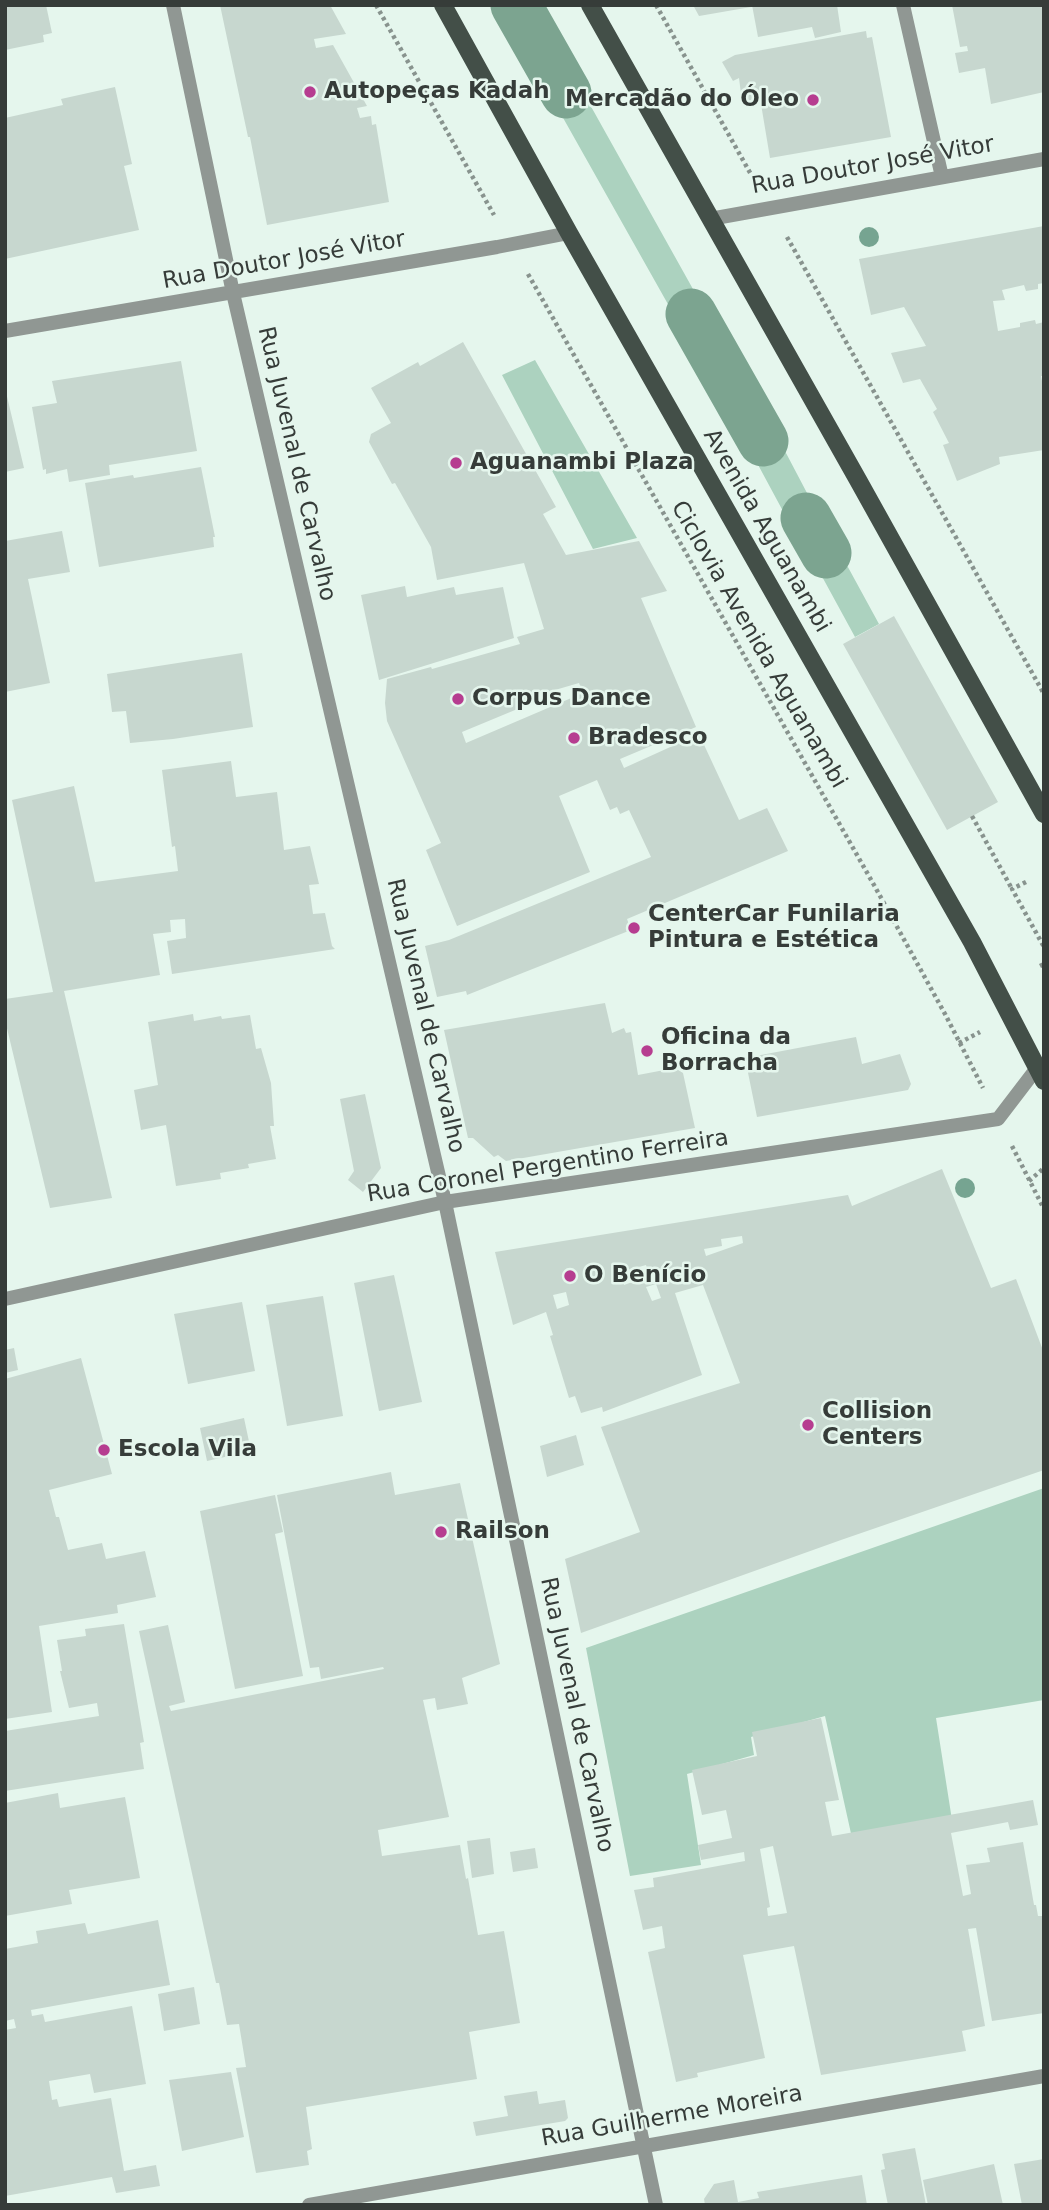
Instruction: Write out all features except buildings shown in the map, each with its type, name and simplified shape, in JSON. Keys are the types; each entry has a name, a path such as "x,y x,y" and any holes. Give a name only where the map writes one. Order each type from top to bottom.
{"main road":[{"name":"Avenida Aguanambi","path":"443,5 569,233 972,942 1040,1075"},
{"path":"590,5 1044,814"}],"street":[{"name":"Rua Juvenal de Carvalho","path":"173,5 233,293 445,1202 656,2205"},
{"path":"903,5 942,177"},
{"name":"Rua Doutor José Vitor","path":"710,219 1044,159"},
{"name":"Rua Doutor José Vitor","path":"5,331 569,233"},
{"name":"Rua Coronel Pergentino Ferreira","path":"5,1299 445,1202 998,1119 1040,1075"},
{"name":"Rua Guilherme Moreira","path":"309,2205 1044,2076"}],"path":[{"path":"376,5 479,190"},
{"path":"656,5 739,153"},
{"path":"804,268 1044,694"},
{"name":"Ciclovia Avenida Aguanambi","path":"540,294 945,1014"},
{"path":"972,816 1044,947"},
{"path":"1012,889 1026,882"},
{"path":"1029,1181 1044,1168"}],"green space":[{"path":"579,85 703,307 678,322 553,100"},
{"path":"535,360 637,538 593,549 502,375"},
{"path":"776,434 817,512 791,526 749,448"},
{"path":"837,547 879,624 855,637 813,560"},
{"path":"1044,1488 1044,1700 936,1718 952,1820 852,1838 825,1716 751,1737 754,1755 687,1774 701,1865 630,1876 586,1648"}],"waterway":[{"path":"516,5 566,93"},
{"path":"691,314 763,441"},
{"path":"806,518 826,553"}],"place":[{"name":"Autopeças Kadah","path":"310,92"},
{"name":"Mercadão do Óleo","path":"813,100"},
{"name":"Aguanambi Plaza","path":"456,463"},
{"name":"Corpus Dance","path":"458,699"},
{"name":"Bradesco","path":"574,738"},
{"name":"CenterCar Funilaria Pintura e Estética","path":"634,928"},
{"name":"Oficina da Borracha","path":"647,1051"},
{"name":"O Benício","path":"570,1276"},
{"name":"Collision Centers","path":"808,1425"},
{"name":"Escola Vila","path":"104,1450"},
{"name":"Railson","path":"441,1532"}]}
